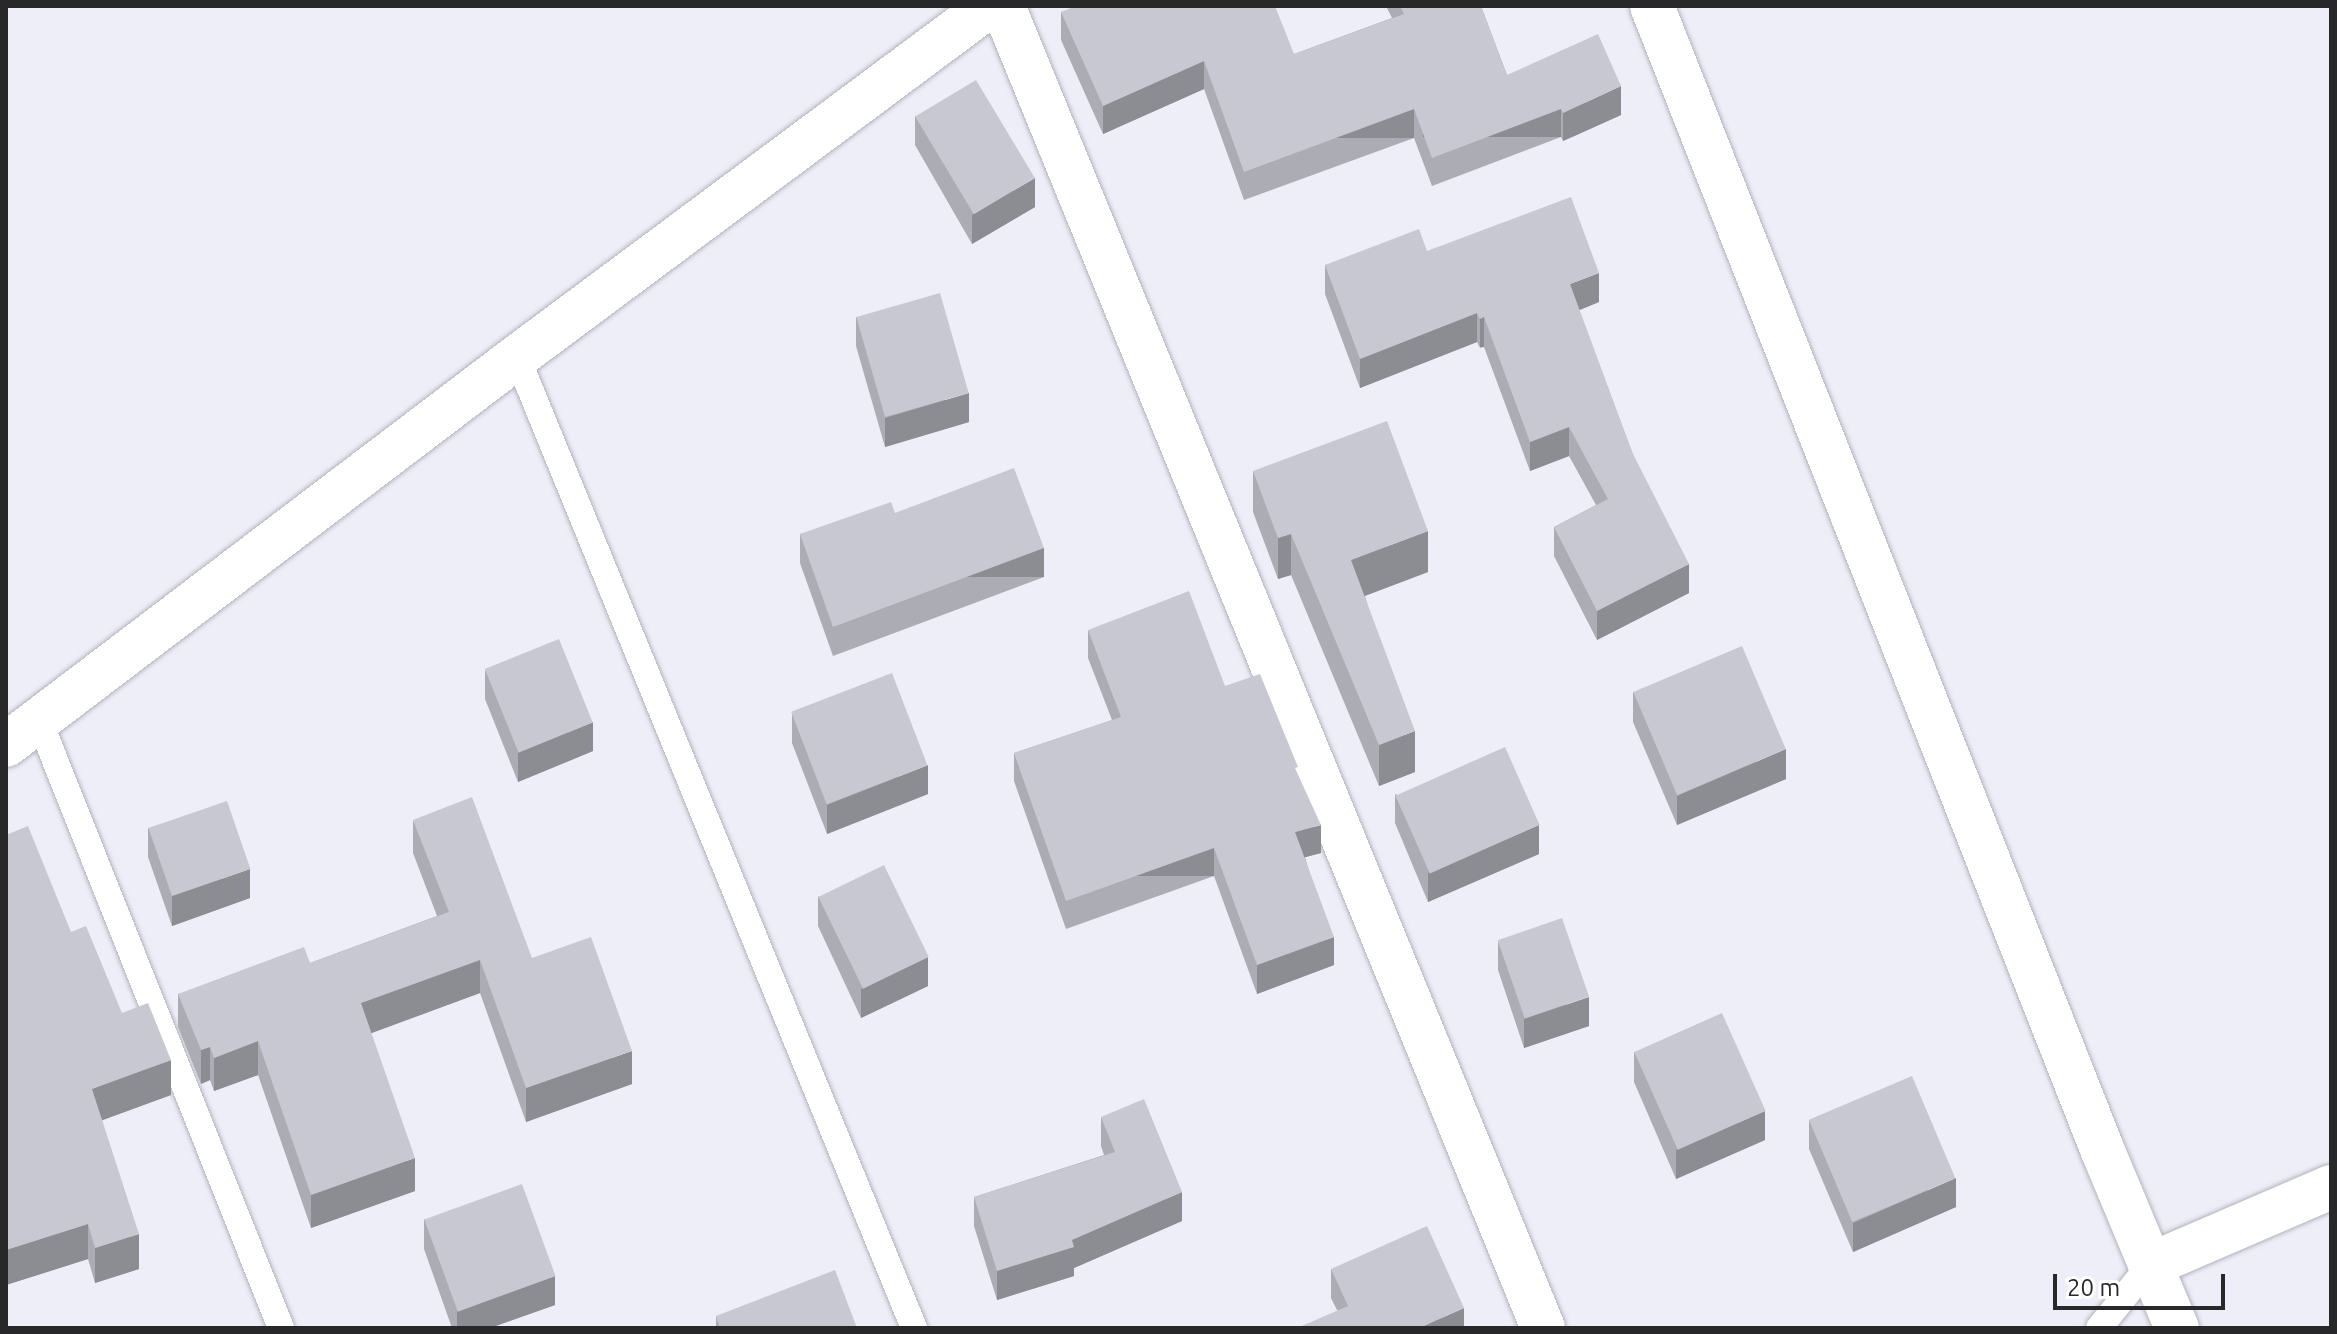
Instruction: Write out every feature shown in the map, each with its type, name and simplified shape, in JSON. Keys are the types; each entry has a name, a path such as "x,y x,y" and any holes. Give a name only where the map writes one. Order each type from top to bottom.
{"street":[{"path":"23,732 517,357 989,6"},
{"path":"1003,6 1543,1328"},
{"path":"1652,6 2177,1328"},
{"path":"2150,1265 2331,1187"}],"lane":[{"path":"517,357 914,1328"},
{"path":"23,732 281,1328"},
{"path":"2099,1328 2150,1265"}],"building":[{"path":"1076,6 1275,6 1294,54 1404,14 1400,6 1481,6 1507,75 1598,34 1621,86 1563,113 1561,109 1432,158 1414,109 1244,172 1204,61 1103,106 1061,12"},
{"path":"976,80 1035,178 974,214 915,117"},
{"path":"1571,197 1599,273 1570,284 1632,452 1689,564 1597,611 1554,527 1608,499 1569,427 1530,442 1484,317 1480,319 1477,313 1360,359 1325,265 1419,229 1427,251"},
{"path":"940,293 969,393 885,417 856,317"},
{"path":"1387,421 1428,531 1351,560 1415,731 1379,745 1291,534 1278,538 1253,471"},
{"path":"1014,468 1044,548 833,627 800,534 891,502 895,513"},
{"path":"1189,591 1225,686 1260,674 1298,767 1295,768 1321,825 1295,832 1334,937 1257,965 1214,848 1066,901 1014,753 1121,717 1088,630"},
{"path":"559,639 593,722 519,752 485,669"},
{"path":"1742,646 1786,749 1677,795 1633,692"},
{"path":"892,673 927,765 827,804 791,712"},
{"path":"1505,747 1540,825 1430,873 1395,796"},
{"path":"472,797 532,958 591,937 632,1051 526,1088 480,960 361,1003 415,1158 311,1195 258,1041 214,1058 210,1047 201,1050 178,994 304,947 310,963 449,912 413,820"},
{"path":"227,801 250,869 172,896 149,828"},
{"path":"28,826 71,932 86,926 122,1013 148,1003 171,1060 92,1089 139,1234 95,1248 88,1224 6,1250 6,835"},
{"path":"884,865 929,957 863,989 818,897"},
{"path":"1562,918 1589,996 1525,1019 1498,940"},
{"path":"1722,1013 1766,1111 1678,1150 1634,1052"},
{"path":"1912,1076 1955,1178 1852,1222 1809,1120"},
{"path":"1144,1099 1182,1192 1072,1240 1074,1247 997,1271 974,1197 1115,1152 1101,1117"},
{"path":"522,1184 556,1276 458,1312 424,1220"},
{"path":"1427,1226 1464,1308 1419,1328 1297,1328 1348,1306 1331,1269"},
{"path":"835,1270 857,1328 720,1328 716,1316"}]}
